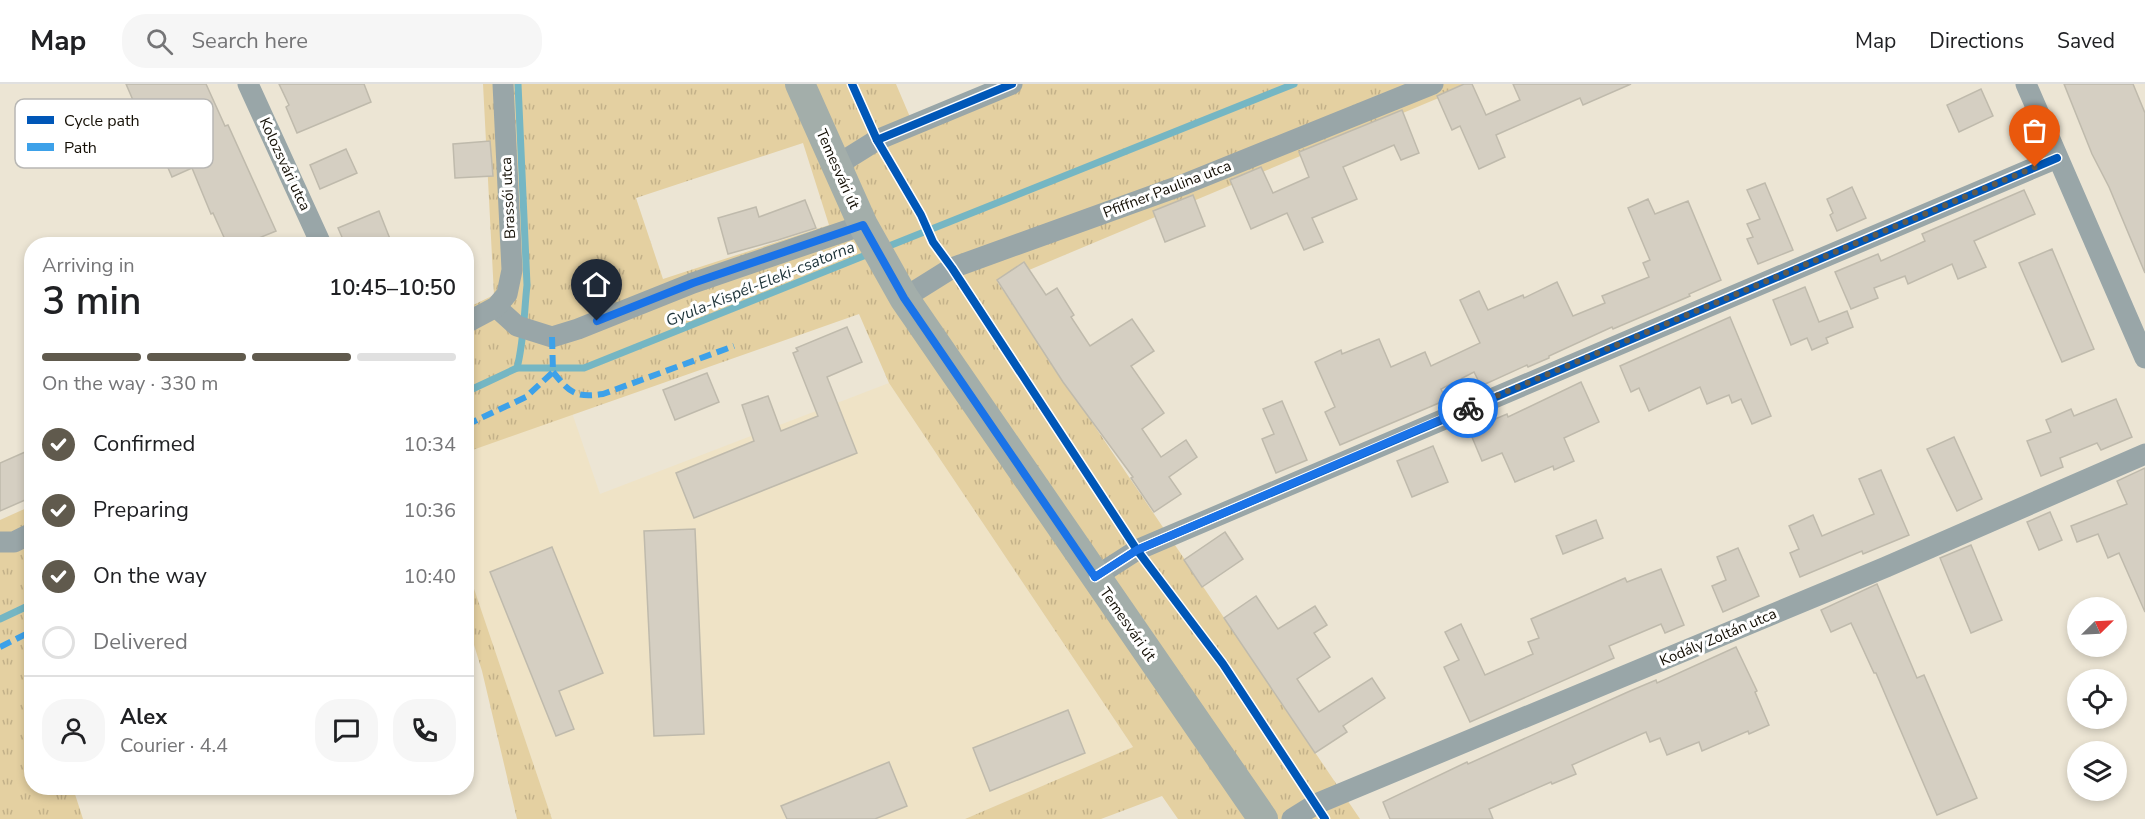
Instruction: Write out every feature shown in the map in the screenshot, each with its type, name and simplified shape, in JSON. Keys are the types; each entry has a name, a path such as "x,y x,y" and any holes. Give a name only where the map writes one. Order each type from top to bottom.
{"street":[{"name":"Kolozsvári utca","path":"248,84 318,237"},
{"name":"Brassói utca","path":"496,307 507,294 512,270 503,84"},
{"name":"Temesvári út","path":"800,84 866,230 897,286 1263,819"},
{"path":"837,165 877,140 1012,84"},
{"name":"Pfiffner Paulina utca","path":"897,286 1185,184 1433,84"},
{"path":"2026,84 2056,158 2145,358"},
{"path":"1095,577 1137,550 2056,158"},
{"path":"474,319 496,307 525,329 552,337 578,329 693,283 866,230"},
{"name":"Kodály Zoltán utca","path":"1292,819 1316,804 1887,567 2145,454"},
{"path":"0,542 14,542 24,537"}],"shaded area":[{"path":"889,383 1133,747 965,819 552,819 474,589 474,449 572,413 600,494"}],"green space":[{"path":"483,84 896,84 910,117 990,84 1472,84 998,283 1360,819 1178,819 1162,796 1101,819 965,819 1133,747 889,383 859,314 474,450 474,305 494,295","holes":["803,143 829,225 663,279 636,198"]},
{"path":"24,509 24,795 75,795 83,819 0,819 0,520"},
{"path":"474,589 552,819 517,819 474,645"}],"building":[{"path":"126,84 206,84 213,99 132,99"},
{"path":"279,84 364,84 371,102 297,133 286,107 289,105"},
{"path":"1464,84 1472,84 1486,115 1520,100 1513,84 1631,84 1583,105 1580,98 1496,135 1505,157 1479,169 1460,126 1452,130 1437,96"},
{"path":"2064,84 2133,84 2145,113 2145,273 2109,187 2092,154"},
{"path":"1981,89 1993,116 1959,132 1947,105"},
{"path":"213,99 225,126 228,125 276,231 261,237 224,237 213,213 211,214 192,168 213,168"},
{"path":"1402,110 1419,153 1401,160 1394,145 1343,167 1357,199 1312,218 1323,242 1304,250 1287,213 1251,229 1230,180 1261,167 1273,193 1309,177 1299,152"},
{"path":"490,141 493,176 455,178 453,144"},
{"path":"346,149 357,173 320,189 310,165"},
{"path":"168,168 192,168 172,177"},
{"path":"1765,183 1793,250 1758,264 1747,239 1753,237 1747,224 1760,219 1747,190"},
{"path":"1852,187 1866,218 1837,231 1830,215 1833,213 1827,199"},
{"path":"2024,190 2035,214 1974,241 1986,267 1958,279 1952,264 1908,284 1905,276 1874,288 1878,298 1851,309 1835,272 1878,254 1881,261 1925,241 1922,234"},
{"path":"1193,195 1205,226 1165,242 1153,211"},
{"path":"1648,199 1655,214 1688,201 1721,280 1689,294 1690,296 1613,329 1612,327 1549,358 1528,367 1527,365 1481,386 1474,372 1441,389 1446,400 1340,445 1325,412 1335,407 1315,362 1341,350 1342,354 1379,339 1391,367 1425,352 1431,366 1480,343 1460,300 1479,291 1488,310 1523,295 1524,298 1557,282 1573,316 1605,303 1602,296 1649,277 1643,263 1650,260 1628,208"},
{"path":"805,200 816,228 728,254 718,218 756,207 759,217"},
{"path":"379,211 389,237 342,237 338,228"},
{"path":"2052,249 2094,349 2062,362 2019,263"},
{"path":"1024,262 1046,295 1057,288 1074,315 1071,317 1090,346 1132,319 1154,351 1131,366 1164,413 1142,429 1161,457 1186,440 1197,457 1169,477 1181,494 1154,512 1131,478 1133,477 1063,382 997,280"},
{"path":"1805,287 1819,322 1847,311 1853,327 1826,338 1828,343 1812,350 1807,338 1791,345 1773,300"},
{"path":"1730,317 1771,416 1752,424 1741,399 1732,403 1729,395 1707,404 1700,387 1649,411 1639,388 1631,392 1620,366"},
{"path":"847,327 862,362 827,377 857,453 694,518 676,473 754,441 742,405 768,396 781,431 818,416 793,353 798,351 796,348"},
{"path":"707,373 719,402 675,420 663,390"},
{"path":"1581,382 1599,422 1564,438 1574,461 1554,470 1553,466 1515,482 1502,453 1482,461 1469,430 1507,414 1508,417"},
{"path":"2116,399 2132,437 2101,450 2097,443 2060,458 2063,467 2041,476 2027,441 2051,432 2046,420 2071,409 2074,416"},
{"path":"1282,401 1307,460 1276,473 1262,439 1274,434 1263,409"},
{"path":"1954,437 1982,499 1957,511 1927,449"},
{"path":"1433,446 1448,482 1412,497 1397,461"},
{"path":"24,452 24,500 0,511 0,463"},
{"path":"2145,468 2145,612 2119,553 2108,558 2098,534 2077,542 2071,526 2127,504 2117,481"},
{"path":"1881,470 1909,535 1863,554 1862,551 1800,577 1790,553 1799,549 1789,526 1813,515 1822,536 1874,514 1859,479"},
{"path":"2050,512 2062,540 2039,550 2027,522"},
{"path":"1596,520 1603,538 1563,554 1556,536"},
{"path":"695,529 704,734 654,736 644,531"},
{"path":"1225,532 1243,559 1202,587 1184,560"},
{"path":"1971,545 2002,620 1971,633 1940,558"},
{"path":"552,547 603,673 559,691 574,729 556,736 490,572"},
{"path":"1738,548 1759,596 1723,612 1712,586 1726,580 1717,557"},
{"path":"1661,569 1684,625 1665,633 1661,624 1609,646 1614,658 1470,722 1444,667 1459,660 1445,632 1461,624 1485,675 1533,654 1528,642 1539,638 1531,619 1625,578 1627,582"},
{"path":"1877,584 1917,678 1924,675 1977,798 1937,815 1876,673 1851,623 1831,632 1821,610"},
{"path":"1256,596 1278,629 1315,606 1327,625 1314,633 1330,657 1297,679 1319,712 1372,678 1385,698 1343,726 1347,732 1315,753 1224,618"},
{"path":"1736,647 1757,691 1755,692 1769,725 1749,734 1748,731 1702,751 1699,742 1667,755 1660,738 1650,742 1646,732 1572,765 1576,774 1552,784 1551,782 1489,809 1493,819 1390,819 1383,802 1467,762 1468,764 1630,691 1656,680 1657,683"},
{"path":"1068,710 1085,753 990,791 973,748"},
{"path":"889,762 907,806 875,819 787,819 781,806"}],"waterway":[{"path":"517,368 527,285 518,84"},
{"name":"Gyula-Kispél-Eleki-csatorna","path":"884,248 1294,84"},
{"name":"Gyula-Kispél-Eleki-csatorna","path":"474,388 517,368 584,368 871,253"},
{"name":"Gyula-Kispél-Eleki-csatorna","path":"0,619 24,608"}],"marked path":[{"path":"474,421 526,397 553,372 552,337"},
{"path":"553,372 564,385 574,392 586,395 603,394 734,346"},
{"path":"0,647 24,635"}],"cycle path":[{"path":"852,84 877,140 921,215 933,242 1137,550 1223,664 1325,819"},
{"path":"877,140 1012,84"},
{"path":"1095,577 1137,550 2057,158"}],"way so far":[{"path":"1468,408 2035,167"}],"route":[{"path":"597,321 693,283 863,225 904,298 1095,577 1137,550 1468,408"}]}
